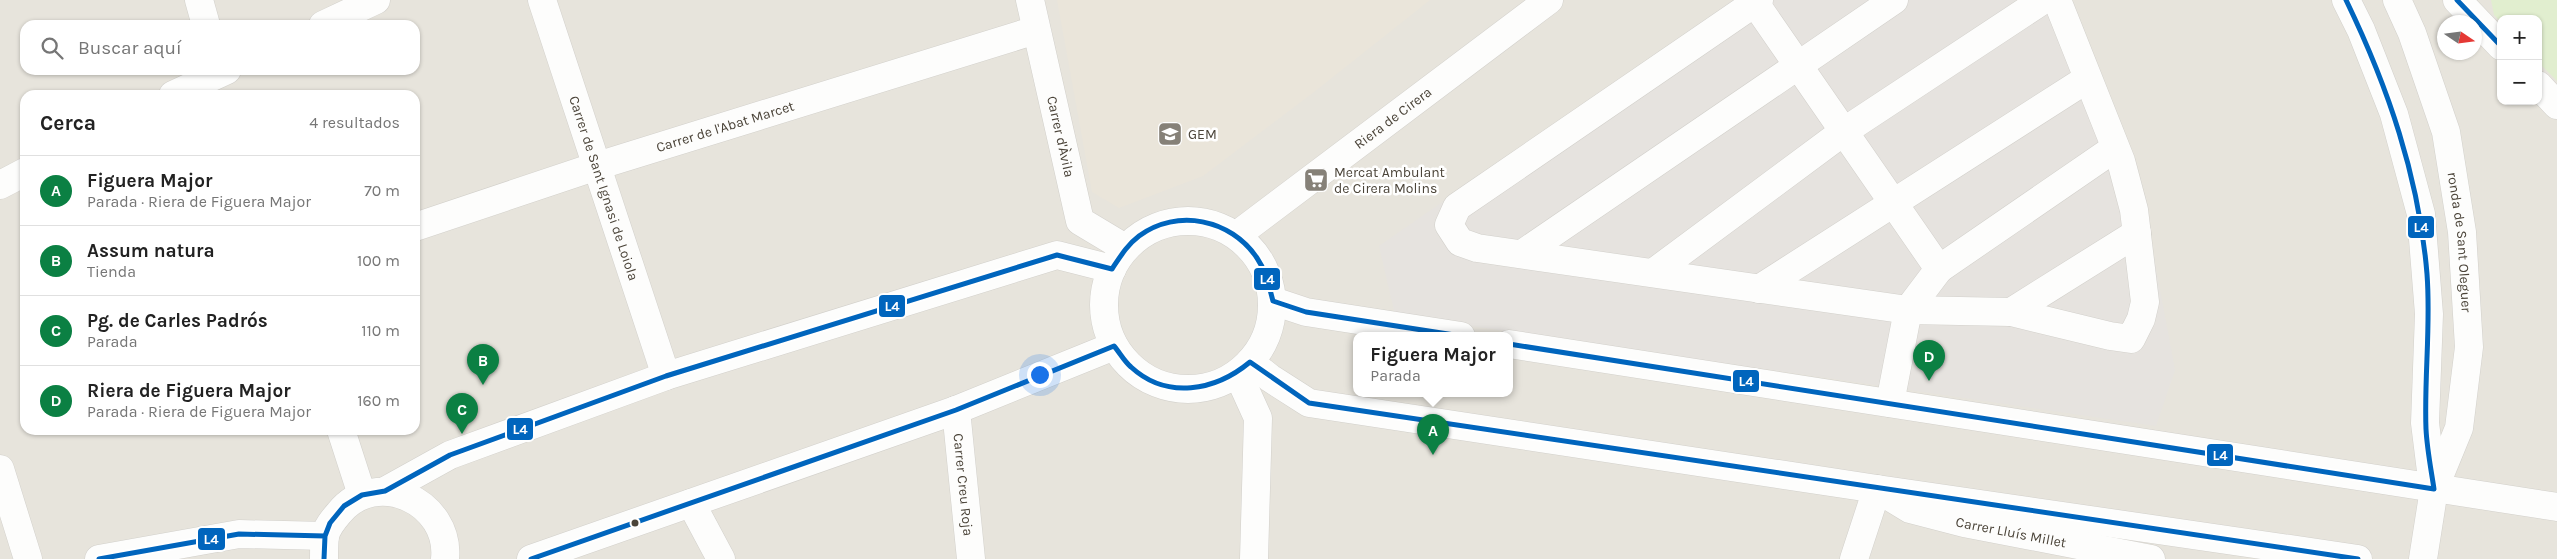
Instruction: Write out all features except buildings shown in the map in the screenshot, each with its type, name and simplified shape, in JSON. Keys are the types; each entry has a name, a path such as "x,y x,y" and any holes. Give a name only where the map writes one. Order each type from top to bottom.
{"street":[{"path":"199,0 205,20"},
{"path":"334,20 376,0"},
{"name":"Carrer de Sant Ignasi de Loiola","path":"542,0 666,376"},
{"name":"Carrer d'Àvila","path":"1030,0 1080,221 1118,258"},
{"name":"Riera de Cirera","path":"1237,235 1548,0"},
{"path":"1522,254 1796,65 1894,0"},
{"path":"1653,273 1843,132 2043,0"},
{"path":"1939,269 1796,65 1757,2 1457,208 1449,225 1460,242 1477,248 1908,310 2011,312 2110,336 2131,339 2142,319 2145,302 2134,210 2121,161 2114,148 2057,0"},
{"name":"ronda de Sant Oleguer","path":"2346,0 2361,30 2394,114 2421,214 2429,314 2426,423 2434,489"},
{"name":"ronda de Sant Oleguer","path":"2397,0 2412,33 2446,132 2462,232 2470,347 2459,428 2434,489 2423,559"},
{"path":"2460,1 2497,42"},
{"name":"Carrer de l'Abat Marcet","path":"420,225 597,166 1036,30"},
{"path":"187,90 222,77"},
{"path":"1759,289 2087,79"},
{"path":"2542,89 2557,105"},
{"path":"1890,403 1908,310 1939,269 2114,148"},
{"path":"0,186 20,175"},
{"path":"1191,220 1215,224 1237,235 1251,248 1262,264 1270,282 1273,301 1270,329 1257,354 1244,368 1212,386 1184,390 1156,383 1132,368 1114,346 1107,327 1104,308 1106,288 1118,258 1144,232 1159,226 1191,220"},
{"path":"2011,312 2137,233"},
{"path":"99,559 239,534 324,547 330,523 344,506 450,455 666,376 1057,255 1118,258"},
{"path":"1273,301 1306,312 1435,332"},
{"path":"1513,345 2557,507"},
{"path":"531,559 956,410 1114,346"},
{"path":"1244,368 1270,378 1309,403 1877,489 2358,559"},
{"path":"1244,368 1258,418 1254,559"},
{"name":"Carrer Creu Roja","path":"956,410 971,559"},
{"path":"344,435 374,493"},
{"path":"0,469 28,559"},
{"path":"1854,559 1877,489"},
{"name":"Carrer Lluís Millet","path":"1877,489 1910,509 1955,521 2151,559"},
{"path":"374,493 404,494 423,504 441,529 446,550 445,559"},
{"path":"691,503 721,559"}],"shaded area":[{"path":"0,0 2557,0 2557,559 0,559"},
{"name":"GEM","path":"1057,0 1430,0 1314,92 1203,176 1119,208 1092,192"},
{"path":"1733,0 2063,0 2137,166 2175,370 2156,426 1395,315 1379,246"}],"green space":[{"path":"2491,0 2557,0 2557,81 2542,66 2542,15 2497,15 2497,18 2494,15"}],"transit line":[{"name":"L4","path":"1513,345 2434,489 2426,429 2427,274 2417,202 2409,168 2388,99 2346,0"},
{"name":"L4","path":"2457,0 2497,42"},
{"name":"L4","path":"324,559 325,536 330,523 344,506 362,495 385,491 450,455 666,376 1057,255 1112,269 1127,247 1139,236 1154,227 1170,222 1186,220 1202,222 1233,234 1246,245 1263,268 1273,301 1306,312 1435,332"},
{"name":"L4","path":"531,559 956,410 1114,346 1129,365 1145,377 1175,388 1191,388 1222,380 1250,362 1309,403 2358,559"},
{"name":"L4","path":"99,559 239,534 325,536"}],"place":[{"name":"GEM","path":"1170,134"},
{"name":"Mercat Ambulant de Cirera Molins","path":"1316,180"},
{"name":"Riera de Figuera Major","path":"1929,381"},
{"name":"Assum natura","path":"483,385"},
{"name":"Pg. de Carles Padrós","path":"462,434"},
{"name":"Figuera Major","path":"1433,455"}]}
